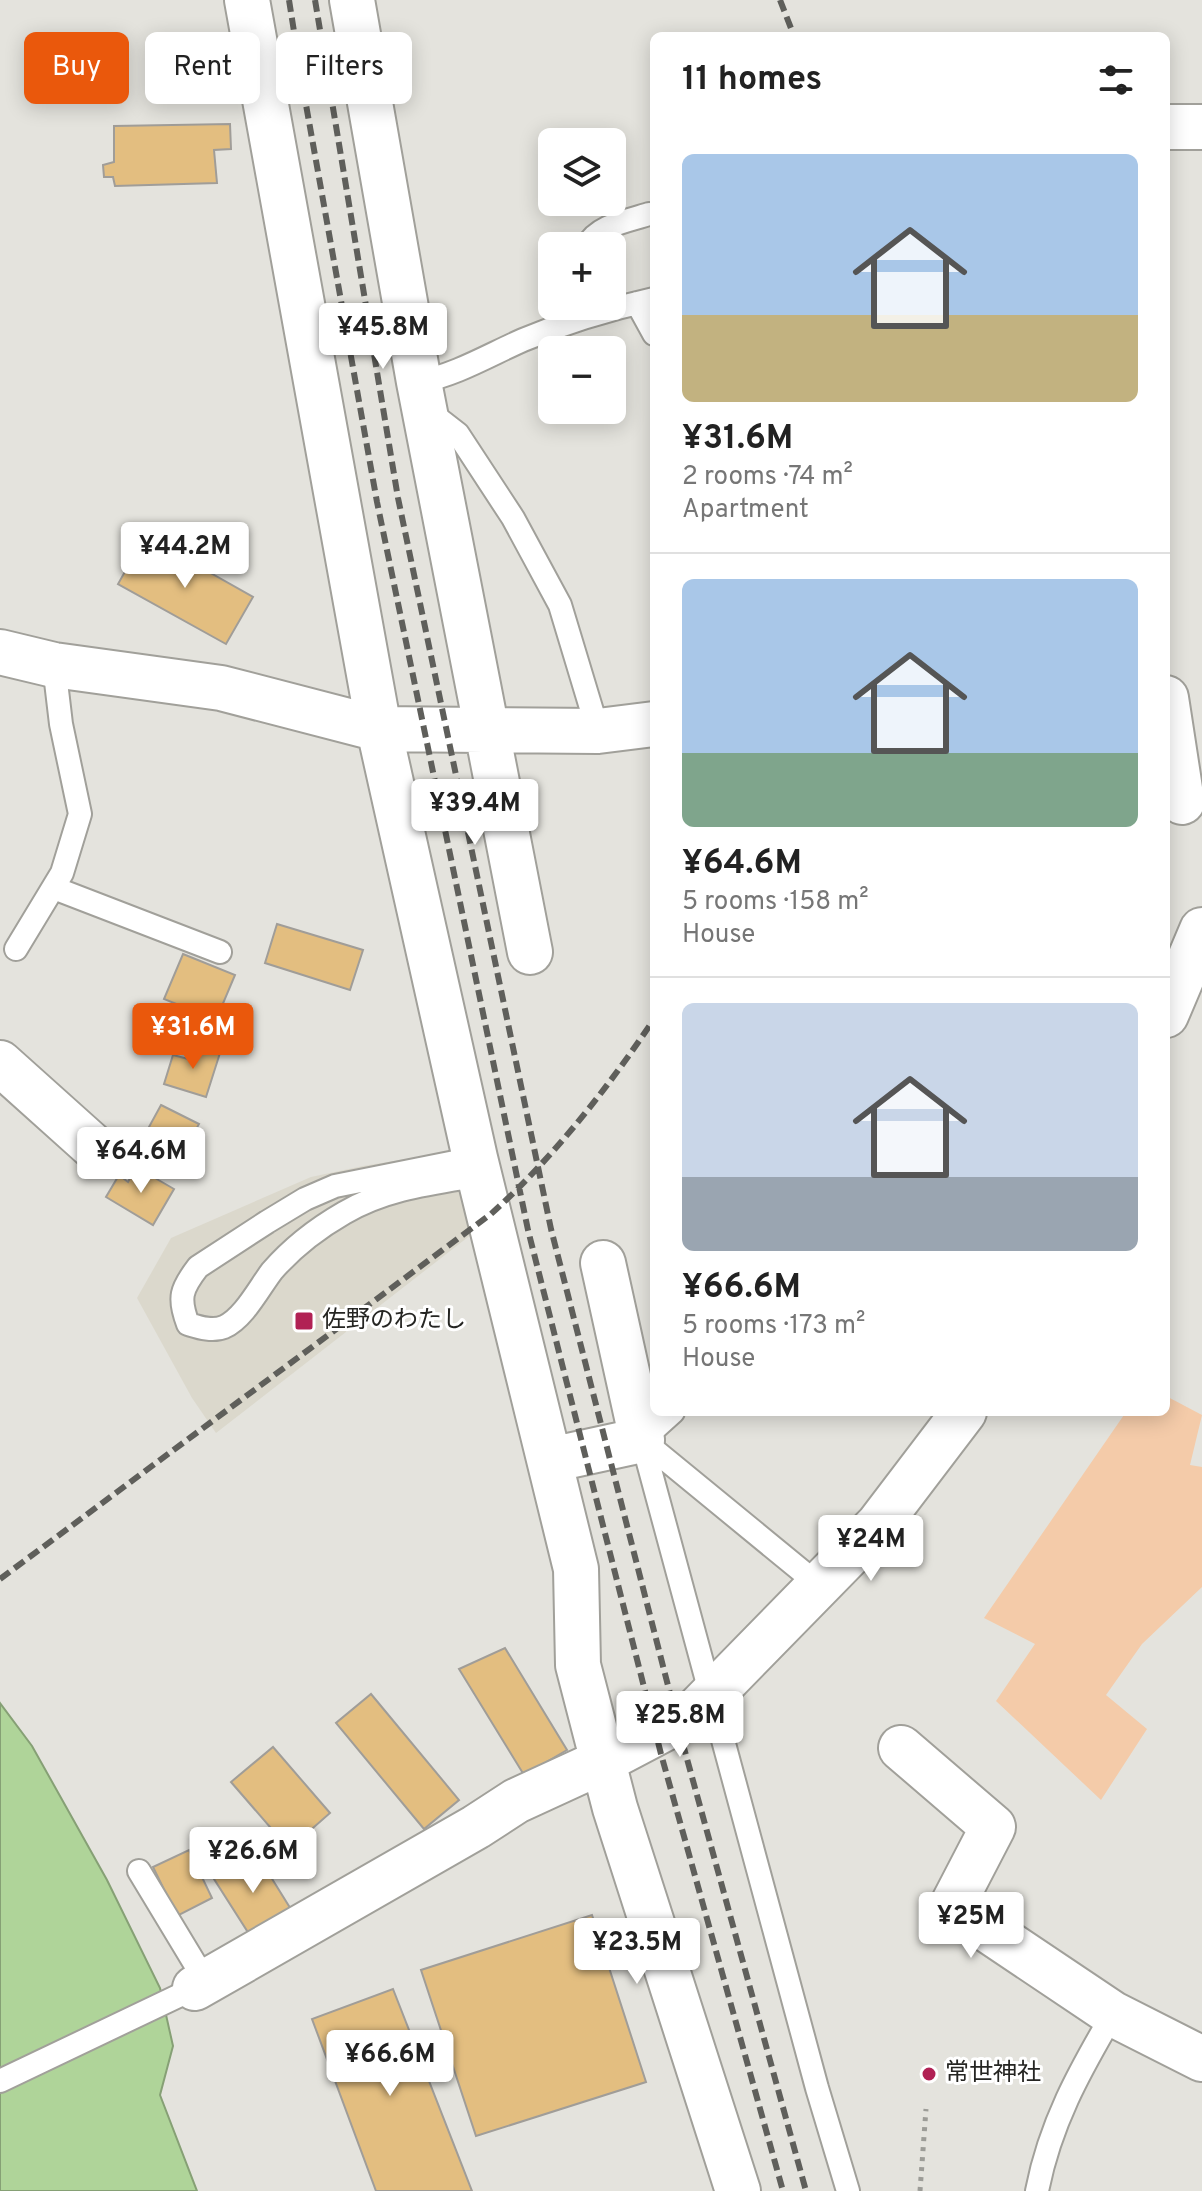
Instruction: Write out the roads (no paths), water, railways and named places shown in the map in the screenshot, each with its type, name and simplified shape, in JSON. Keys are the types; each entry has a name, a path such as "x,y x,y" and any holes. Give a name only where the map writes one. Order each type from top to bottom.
{"street":[{"path":"247,0 379,729 478,1167 576,1569 578,1665 615,1808 738,2191"},
{"path":"352,0 423,398 530,952"},
{"path":"1170,127 1202,127"},
{"path":"0,652 54,665 221,688 379,729 598,731 650,724"},
{"path":"1170,723 1183,803"},
{"path":"1170,1006 1202,930"},
{"path":"0,1063 97,1150"},
{"path":"603,1263 650,1405"},
{"path":"201,1985 516,1801 603,1761 694,1713 878,1525 961,1416"},
{"path":"550,1460 657,1426"},
{"path":"901,1748 993,1827 952,1906 1113,2014 1202,2059"}],"lane":[{"path":"600,232 649,214"},
{"path":"626,304 646,301"},
{"path":"570,320 440,378 423,398 440,420 458,434 519,530 560,605 598,731"},
{"path":"16,949 62,873 80,814 61,724 54,665"},
{"path":"54,888 220,952"},
{"path":"478,1167 382,1195 346,1212 310,1235 273,1270 246,1308 223,1327 202,1329 188,1324 181,1305 185,1284 198,1267 305,1199 335,1186 478,1167"},
{"path":"657,1426 820,1586"},
{"path":"657,1426 710,1696 848,2191"},
{"path":"0,2081 201,1985 139,1871"},
{"path":"1037,2191 1051,2133 1079,2073 1113,2014"}],"railway":[{"path":"289,0 377,502 528,1230 661,1754 783,2191"},
{"path":"315,0 398,498 551,1229 684,1748 806,2191"},
{"path":"780,0 792,32"},
{"path":"0,1579 491,1214 536,1170 578,1122 650,1025"}],"place":[{"name":"佐野のわたし","path":"304,1321"},
{"name":"常世神社","path":"929,2074"}]}
